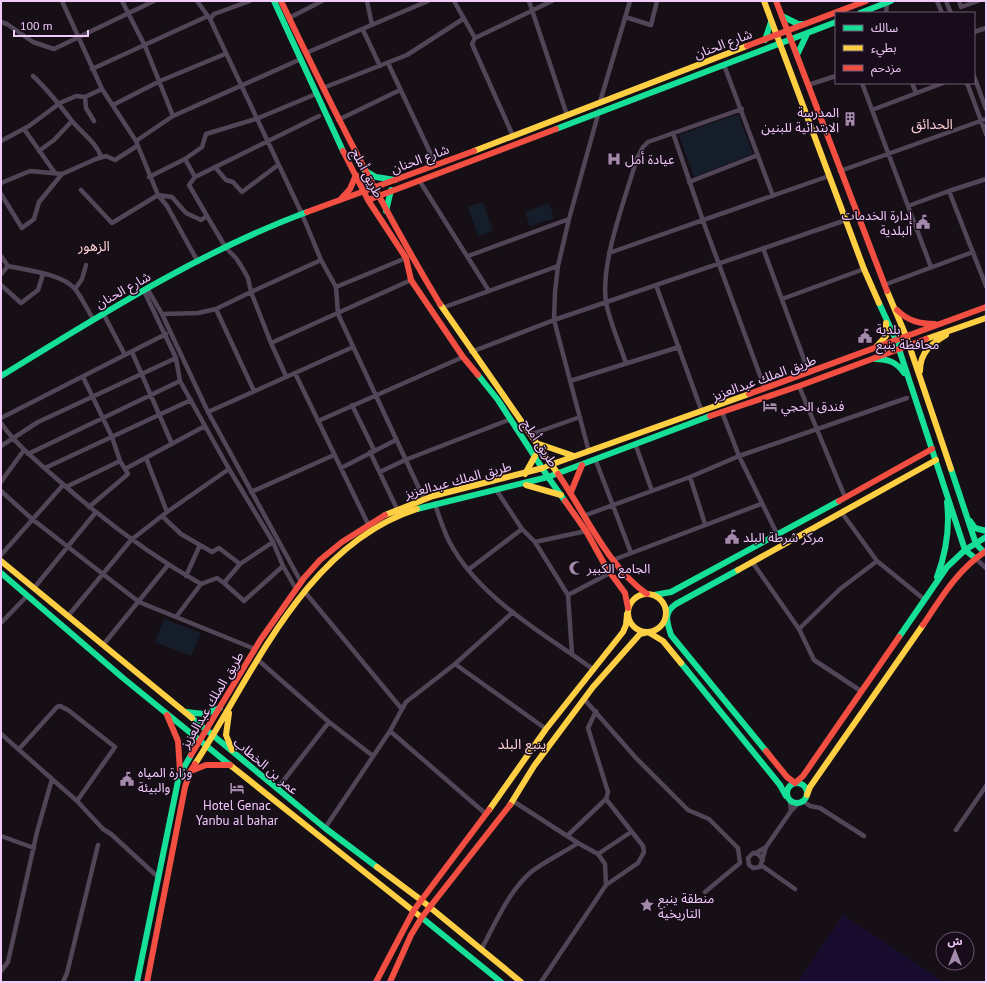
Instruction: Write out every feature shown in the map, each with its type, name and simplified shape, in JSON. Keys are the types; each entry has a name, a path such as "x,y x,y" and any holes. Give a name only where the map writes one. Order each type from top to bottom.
{"main road":[{"name":"طريق أملج","path":"274,1 316,94 368,200 406,258 411,280 463,357 498,400 548,477 558,474 532,434 471,352 442,308 372,188 364,169 322,88 281,1"},
{"path":"764,1 864,269 899,348 965,550 975,558"},
{"path":"548,477 586,531 610,573 625,593 629,620 636,629 648,632 663,641 780,785 788,798 801,802 957,575 975,558 985,553 976,544 906,336 884,285 776,1"},
{"name":"شارع الحنان","path":"837,12 866,1"},
{"path":"863,12 889,2"},
{"name":"شارع الحنان","path":"1,376 93,319 198,262 302,214 513,136 835,13"},
{"path":"782,16 798,24 805,24"},
{"path":"764,40 769,31 771,21"},
{"name":"شارع الحنان","path":"368,200 835,22"},
{"path":"797,56 807,34"},
{"path":"768,48 785,55"},
{"path":"364,169 376,177 395,180"},
{"path":"340,200 350,189 356,175"},
{"path":"386,211 391,190"},
{"path":"893,306 906,318 922,325 954,320"},
{"name":"طريق الملك عبدالعزيز","path":"137,982 180,772 255,649 301,582 320,560 368,524 397,509 424,499 525,474 552,465 702,412 986,307"},
{"path":"863,353 877,346 886,336 887,326 884,316"},
{"name":"طريق الملك عبدالعزيز","path":"558,474 636,446 722,412 799,386 899,348 986,318"},
{"path":"921,381 920,360 923,350 931,343 957,328"},
{"path":"868,360 882,358 894,362 902,368 911,384"},
{"path":"538,444 575,456"},
{"path":"376,982 414,910 421,900 486,814 546,729 623,632 626,625 628,611 635,597 671,592 777,536 932,449"},
{"path":"525,474 535,456"},
{"path":"390,982 411,934 429,907 513,800 534,766 584,699 633,640 640,634 660,627 670,608 676,604 753,563 936,460"},
{"path":"571,492 582,466"},
{"path":"558,474 586,515 613,560 634,585 651,594 664,604 671,635 787,777 795,783 805,786 807,795"},
{"name":"طريق الملك عبدالعزيز","path":"147,982 185,787 190,772 258,660 304,592 324,569 355,542 392,519 435,504 526,485 548,477"},
{"path":"526,485 561,495"},
{"path":"932,588 941,567 947,538 948,508 944,485"},
{"path":"962,503 972,524 979,530 986,531"},
{"path":"788,798 789,786 803,776 954,558 986,537"},
{"name":"عمر بن الخطاب","path":"1,561 325,828 421,900 521,982"},
{"name":"عمر بن الخطاب","path":"1,573 165,712 414,910 501,982"},
{"path":"183,712 199,715 212,712 221,707"},
{"path":"229,710 226,734 229,746 235,755"},
{"path":"165,712 178,741 180,772"},
{"path":"190,772 206,765 230,765"}],"street":[{"path":"62,1 102,89 137,143 149,177 158,195 168,206 198,262"},
{"path":"122,1 145,46 173,116"},
{"path":"1,22 8,24 33,42 54,49 78,39 127,13 154,1"},
{"path":"197,1 209,18 266,141 302,214 321,260 336,287 338,314 424,499"},
{"path":"92,69 209,18 214,14 250,1"},
{"path":"289,18 322,1"},
{"path":"367,1 372,25"},
{"path":"306,53 428,1"},
{"path":"454,1 475,38"},
{"path":"529,1 567,115"},
{"path":"513,136 472,44 475,38 552,1"},
{"path":"600,102 630,1"},
{"path":"625,17 651,25 657,1"},
{"path":"937,1 942,12"},
{"path":"946,1 951,12"},
{"path":"959,1 961,7 978,1"},
{"path":"886,12 889,2"},
{"path":"322,88 408,55 463,19"},
{"path":"975,32 986,28"},
{"path":"363,30 380,66"},
{"path":"113,105 160,81 225,54"},
{"path":"1,194 22,228 34,219 39,202 62,174 106,156 115,160 173,116 300,59"},
{"path":"388,63 436,165"},
{"path":"724,64 742,109 773,196"},
{"path":"33,76 60,103 72,121 99,150 101,158"},
{"path":"808,85 835,76"},
{"path":"975,79 986,109"},
{"path":"862,84 931,267"},
{"path":"912,84 916,93"},
{"path":"872,110 940,84"},
{"path":"967,84 984,119 986,134"},
{"path":"1,141 24,129 60,103 76,96 85,97 102,89"},
{"path":"338,120 400,90"},
{"path":"149,177 185,160 202,147 206,134 256,119 316,94"},
{"path":"85,97 86,108 94,122"},
{"path":"626,363 606,302 606,278 609,253 637,158 643,147 648,142 742,109"},
{"path":"589,452 554,320 558,266 569,219 599,111"},
{"path":"286,376 271,343 251,292 248,278 244,269 226,248 189,185 195,177 319,116"},
{"path":"840,171 984,119"},
{"path":"39,151 54,140 72,121"},
{"path":"24,129 55,173"},
{"path":"673,133 718,264 765,389"},
{"path":"689,182 758,155"},
{"path":"185,160 195,177"},
{"path":"215,167 226,180 233,182 242,192 278,165"},
{"path":"1,183 30,171 62,174"},
{"path":"609,253 829,176"},
{"path":"908,206 986,179"},
{"path":"419,180 489,290"},
{"path":"81,190 112,223 158,195 172,197 186,213 201,220 207,216"},
{"path":"950,191 986,286"},
{"path":"468,256 569,219"},
{"path":"471,352 554,320 846,220"},
{"path":"763,248 809,373"},
{"path":"884,285 973,252"},
{"path":"1,256 8,266 43,274 68,283 74,289 93,319"},
{"path":"336,287 406,258"},
{"path":"162,314 198,313 216,309 321,260"},
{"path":"74,289 82,279 86,265"},
{"path":"1,274 8,266"},
{"path":"442,308 558,266"},
{"path":"782,299 864,269"},
{"path":"2,288 21,303 38,290 43,274"},
{"path":"271,343 411,280"},
{"path":"656,285 702,412"},
{"path":"146,290 162,314 208,412 301,582"},
{"path":"146,290 176,358 180,380 229,469 273,542 283,566 296,589"},
{"path":"216,309 254,391"},
{"path":"104,313 125,355"},
{"path":"1,418 166,334"},
{"path":"208,412 353,347"},
{"path":"570,380 679,347"},
{"path":"132,352 152,394 159,416 172,444"},
{"path":"318,421 463,357"},
{"path":"1,446 11,438 38,422 176,358"},
{"path":"295,373 368,524"},
{"path":"83,377 112,437 120,461 128,474 89,507"},
{"path":"1,482 26,452 103,418 180,380"},
{"path":"799,386 845,497"},
{"path":"586,515 690,478 739,456 907,398"},
{"path":"45,468 191,400"},
{"path":"352,405 397,509"},
{"path":"722,412 739,456 782,546"},
{"path":"532,434 580,417"},
{"path":"380,472 405,460 511,419"},
{"path":"1,423 11,438 89,507 131,540 168,565 201,584"},
{"path":"125,469 205,426"},
{"path":"341,468 396,440"},
{"path":"636,446 652,491"},
{"path":"251,492 334,455"},
{"path":"146,458 167,512"},
{"path":"1,555 32,519 65,486 120,461"},
{"path":"596,461 631,553"},
{"path":"68,616 131,540 167,512 229,469"},
{"path":"690,478 705,524"},
{"path":"1,491 32,519 139,602 255,649"},
{"path":"497,491 522,529 535,542 568,596 572,654"},
{"path":"435,504 449,541 468,570 487,591 513,612 594,670"},
{"path":"613,560 761,504"},
{"path":"34,588 96,512"},
{"path":"842,513 876,561 925,600"},
{"path":"162,516 181,534 212,552 219,548 240,564"},
{"path":"468,570 522,529"},
{"path":"535,542 586,531"},
{"path":"224,583 240,564 273,542"},
{"path":"186,576 200,545"},
{"path":"975,558 986,568"},
{"path":"799,628 840,589 876,561"},
{"path":"753,563 799,628 814,660 861,691"},
{"path":"103,645 168,565"},
{"path":"176,617 201,584 217,578 244,602 283,566"},
{"path":"568,596 610,573"},
{"path":"304,592 401,708"},
{"path":"1,623 27,596"},
{"path":"325,828 390,731 401,708 406,702 455,664 513,612"},
{"path":"258,660 329,722 373,756"},
{"path":"455,664 546,729"},
{"path":"584,699 636,758 688,810 709,819 738,848 740,863 705,892"},
{"path":"19,749 57,707 60,706 68,710 115,747 77,801"},
{"path":"567,836 606,800 608,792 588,728 596,711"},
{"path":"277,789 329,722"},
{"path":"390,731 486,814"},
{"path":"1,734 77,801 103,829 112,834 158,878"},
{"path":"1,971 8,962 34,848 52,779"},
{"path":"956,830 986,786"},
{"path":"788,798 791,811"},
{"path":"513,800 578,844 598,854 605,864 606,885"},
{"path":"541,982 606,885 638,862 644,852 643,846 606,800"},
{"path":"766,847 749,856 748,863 750,867 755,869 762,863 766,847 791,811 801,802 820,808 864,836"},
{"path":"598,854 631,832"},
{"path":"1,836 34,848"},
{"path":"481,950 504,908 522,881 531,872 578,844"},
{"path":"63,982 67,973 98,845"},
{"path":"756,853 761,855 762,863 795,889"}],"shaded area":[{"path":"738,114 753,154 694,177 679,135"},
{"path":"483,202 493,231 478,236 468,207"},
{"path":"549,203 554,218 530,226 525,212"},
{"path":"164,619 201,633 191,656 155,642"},
{"path":"843,915 944,982 798,982"}],"traffic: fast":[{"path":"274,1 343,151"},
{"path":"863,12 891,1"},
{"path":"782,16 798,24 804,24"},
{"path":"765,40 771,22"},
{"path":"556,129 835,22"},
{"path":"797,55 807,34"},
{"path":"364,170 376,177 395,180"},
{"path":"386,211 391,190"},
{"path":"1,376 150,286 227,246 307,212"},
{"path":"879,303 896,340 965,550 975,558"},
{"path":"875,359 892,362 904,373"},
{"path":"478,375 498,400 548,477 710,416"},
{"path":"951,469 976,544 984,552"},
{"path":"417,509 548,477 565,501"},
{"path":"654,595 671,592 839,501"},
{"path":"937,577 943,559 946,540 948,521 947,502"},
{"path":"970,521 975,528 986,531"},
{"path":"899,637 947,567 965,550 986,537"},
{"path":"738,570 676,604 669,611 667,622 671,635 766,751"},
{"path":"1,573 123,678 230,765"},
{"path":"681,663 780,785 786,796"},
{"path":"186,712 204,714 220,708"},
{"path":"192,718 325,828 377,867"},
{"path":"137,982 179,776 191,755"},
{"path":"793,783 801,783 807,789 807,793 807,797 801,803 793,803 787,797 787,789 793,783"},
{"path":"421,917 501,982"}],"traffic: slow":[{"path":"764,1 864,269 879,303"},
{"path":"474,151 747,46"},
{"path":"887,291 906,336 951,469"},
{"path":"440,304 558,474"},
{"path":"926,339 986,318"},
{"path":"877,346 886,336 886,323"},
{"path":"920,371 922,359 927,349 946,335"},
{"path":"547,466 749,394"},
{"path":"539,444 574,456"},
{"path":"525,474 535,456"},
{"path":"738,570 936,460"},
{"path":"385,515 433,496 543,468"},
{"path":"526,485 561,495"},
{"path":"195,764 262,653 286,616 313,582 343,551 378,527 417,509"},
{"path":"1,561 192,718"},
{"path":"643,594 651,594 661,599 665,606 666,613 665,620 661,627 651,632 643,632 633,627 631,624 628,617 628,609 633,599 636,597 643,594"},
{"path":"489,810 546,729 623,632 626,625 627,614"},
{"path":"807,795 810,787 923,625"},
{"path":"510,805 534,766 593,687 640,634 648,632 663,641 681,663"},
{"path":"229,713 226,735 232,750"},
{"path":"230,765 421,917"},
{"path":"377,867 421,900 521,982"}],"traffic: jam":[{"path":"281,1 357,154 397,230 440,304"},
{"path":"776,1 887,291"},
{"path":"837,12 866,1"},
{"path":"747,46 835,13"},
{"path":"368,200 556,129"},
{"path":"343,151 368,200 406,258 411,280 463,357 478,375"},
{"path":"307,212 474,151"},
{"path":"340,200 350,189 356,175"},
{"path":"749,394 986,307"},
{"path":"897,310 905,317 914,321 935,324"},
{"path":"710,416 799,386 926,339"},
{"path":"839,501 932,449"},
{"path":"571,492 582,465"},
{"path":"558,474 598,538 620,569 633,583 647,594"},
{"path":"565,501 586,531 606,567 625,593 628,608"},
{"path":"191,755 261,639 304,578 320,560 342,542 385,515"},
{"path":"923,625 943,594 959,575 967,566 986,551"},
{"path":"766,751 787,777 795,783 803,776 899,637"},
{"path":"167,715 178,741 180,771"},
{"path":"147,982 185,787 190,772 195,764"},
{"path":"191,771 206,765 230,765"},
{"path":"390,982 411,935 422,917 510,805"},
{"path":"376,982 414,910 489,810"}],"place":[{"name":"المدرسة الابتدائية للبنين","path":"850,119"},
{"name":"عيادة أمل","path":"614,159"},
{"name":"إدارة الخدمات البلدية","path":"923,222"},
{"name":"بلدية محافظة ينبع","path":"865,336"},
{"name":"فندق الحجي","path":"770,406"},
{"name":"مركز شرطة البلد","path":"732,537"},
{"name":"الجامع الكبير","path":"576,568"},
{"name":"وزارة المياه والبيئة","path":"127,779"},
{"name":"Hotel Genac Yanbu al bahar","path":"237,788"},
{"name":"منطقة ينبع التاريخية","path":"647,905"}],"district":[{"name":"الحدائق","path":"932,124"},
{"name":"الزهور","path":"94,246"},
{"name":"ينبع البلد","path":"522,744"}]}
